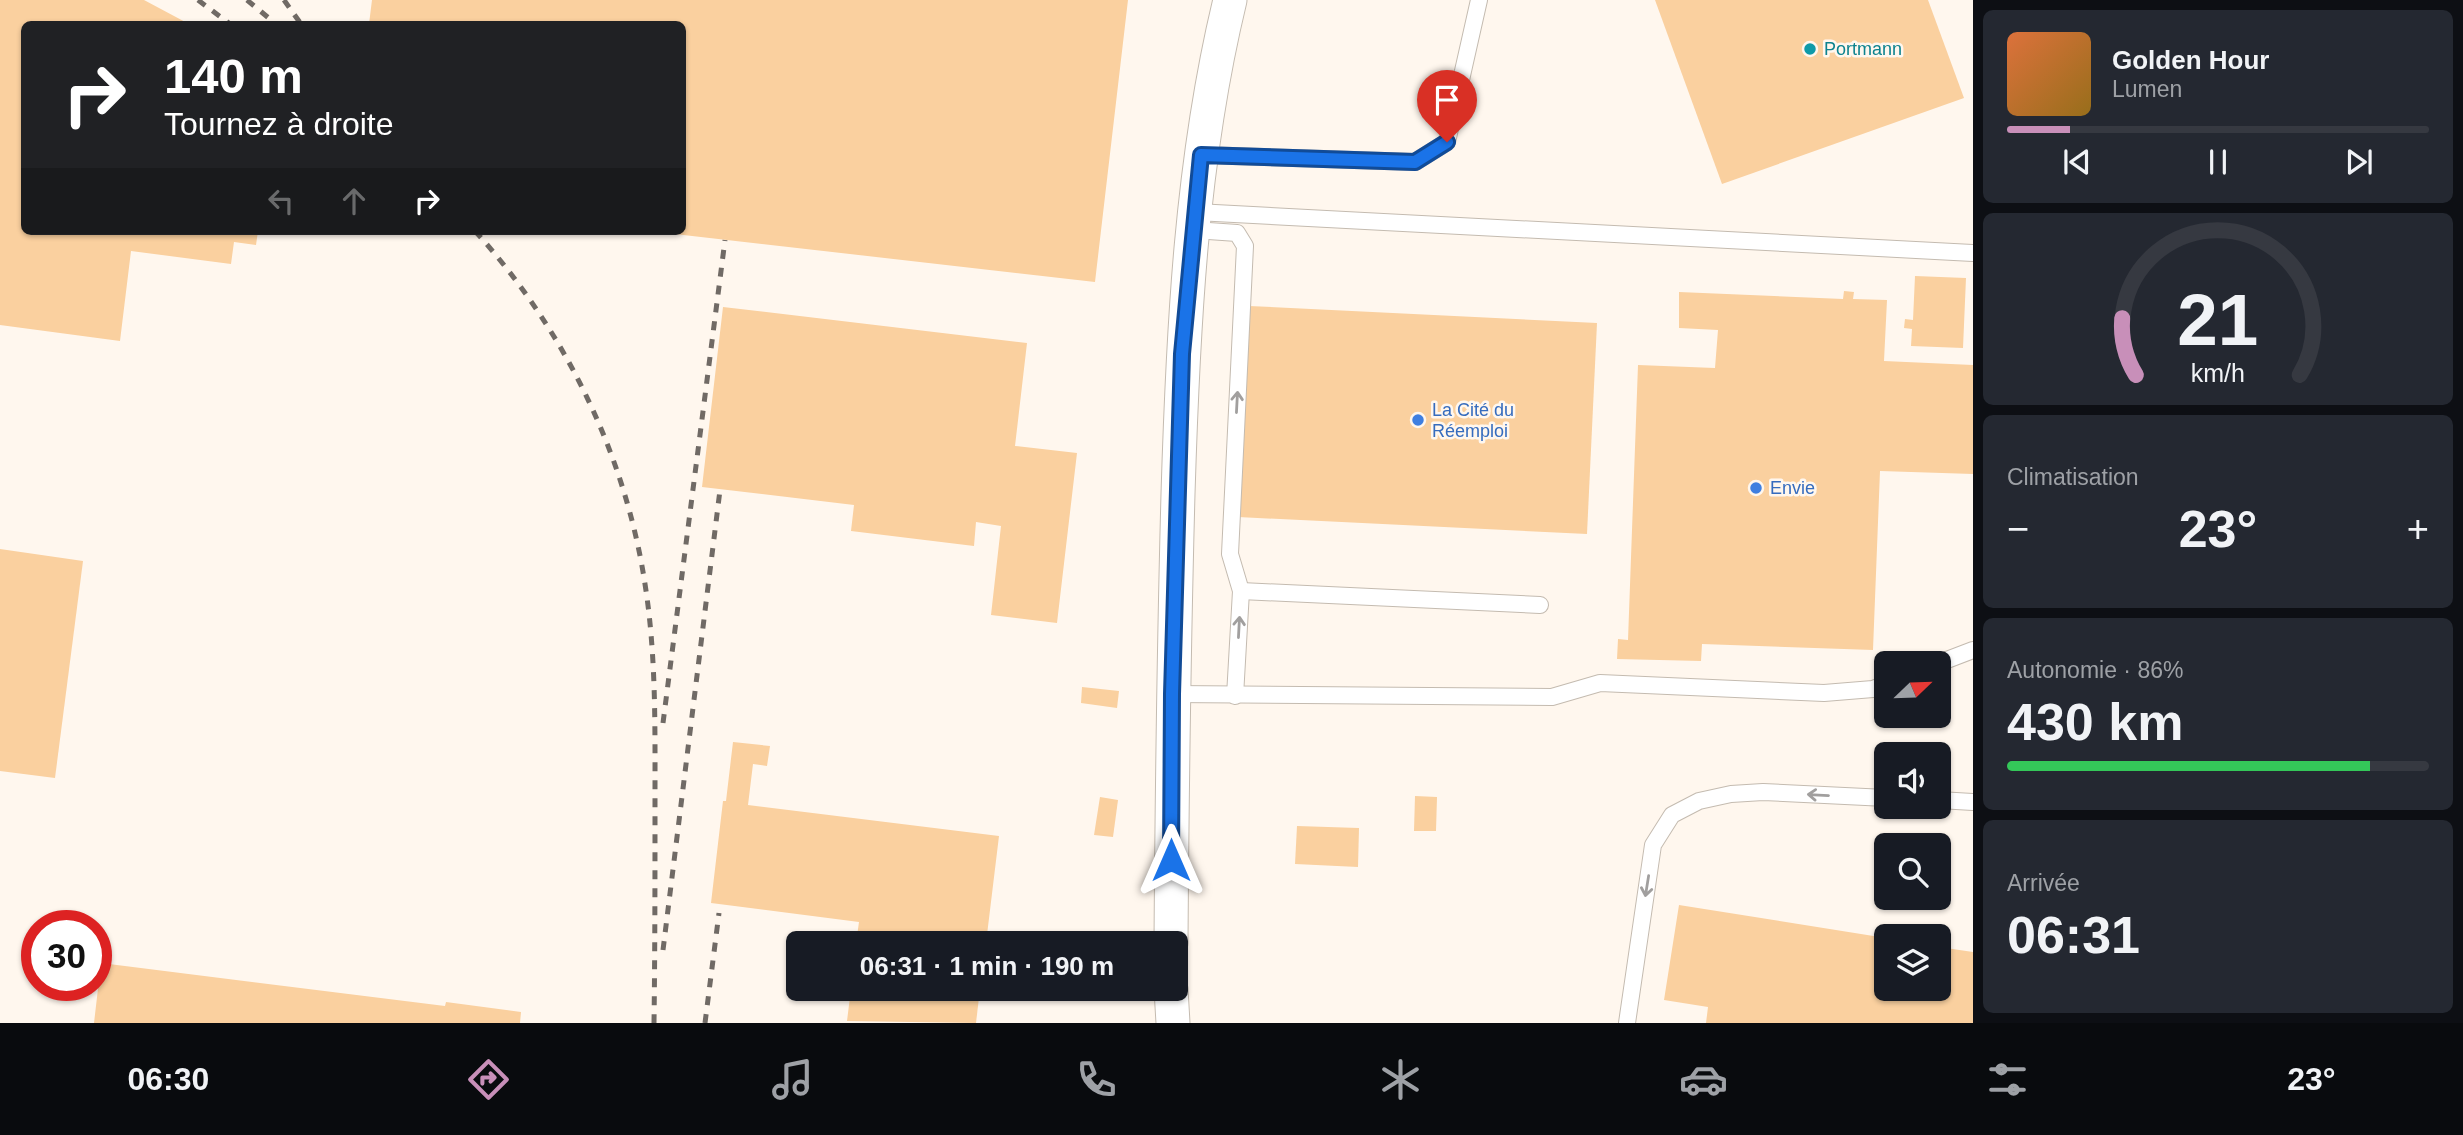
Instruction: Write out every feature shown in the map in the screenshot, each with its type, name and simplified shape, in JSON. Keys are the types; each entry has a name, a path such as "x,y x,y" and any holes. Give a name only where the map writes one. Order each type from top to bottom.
{"street":[{"path":"1171,931 1172,694 1182,354 1201,155 1230,0"},
{"path":"1172,1001 1173,1023"}],"lane":[{"path":"1201,155 1415,162 1447,142 1479,0"},
{"path":"1195,221 1973,253"},
{"path":"1195,221 1237,233 1245,246 1230,554 1241,591 1235,696"},
{"path":"1241,591 1540,606"},
{"path":"1951,658 1973,650"},
{"path":"1172,694 1552,697 1600,683 1824,693 1874,689"},
{"path":"1627,1023 1653,845 1672,815 1699,801 1731,794 1763,792 1874,797"},
{"path":"1951,801 1973,802"}],"building":[{"path":"0,0 144,0 183,21 21,21 21,235 257,235 256,245 234,242 231,264 131,251 120,341 0,325"},
{"path":"372,0 1128,0 1095,282 684,235 686,235 686,21 369,21"},
{"name":"Portmann","path":"1655,0 1928,0 1964,98 1722,184"},
{"path":"1915,276 1966,278 1963,348 1911,346 1912,329 1904,328 1905,319 1913,320"},
{"name":"Envie","path":"1844,291 1854,292 1853,299 1887,300 1884,361 1973,365 1973,474 1880,471 1873,650 1702,644 1701,661 1617,659 1618,639 1628,640 1638,365 1715,368 1718,330 1679,328 1679,292 1843,299"},
{"name":"La Cité du Réemploi","path":"1249,306 1597,323 1587,534 1238,517"},
{"path":"723,307 1027,343 1015,446 1077,453 1057,623 991,615 1001,526 976,522 974,546 851,531 854,505 702,487"},
{"path":"0,549 83,561 55,778 0,771"},
{"path":"1082,687 1119,691 1117,708 1081,703"},
{"path":"733,742 770,746 767,766 753,764 748,805 999,836 987,931 858,931 859,922 711,903 723,801 726,801"},
{"path":"1415,796 1437,797 1436,831 1414,831"},
{"path":"1100,797 1118,800 1113,837 1094,835"},
{"path":"1297,826 1359,828 1358,867 1295,864"},
{"path":"1679,905 1874,936 1874,1001 1951,1001 1951,949 1973,952 1973,1023 1706,1023 1708,1007 1664,1000"},
{"path":"112,964 445,1006 446,1002 521,1012 520,1023 94,1023 97,1001 112,1001"},
{"path":"850,1001 979,1001 976,1023 847,1021"}],"railway":[{"path":"198,0 226,21"},
{"path":"247,0 272,21"},
{"path":"284,0 299,21"},
{"path":"478,235 507,269 563,351 606,441 623,487 636,535 649,610 654,689 654,1023"},
{"path":"663,723 725,240"},
{"path":"663,950 720,490"},
{"path":"705,1023 719,913"}],"place":[{"name":"Portmann","path":"1810,49"},
{"name":"La Cité du Réemploi","path":"1418,420"},
{"name":"Envie","path":"1756,488"}],"route":[{"path":"1171,860 1172,694 1182,354 1201,155 1415,162 1447,142"}]}
